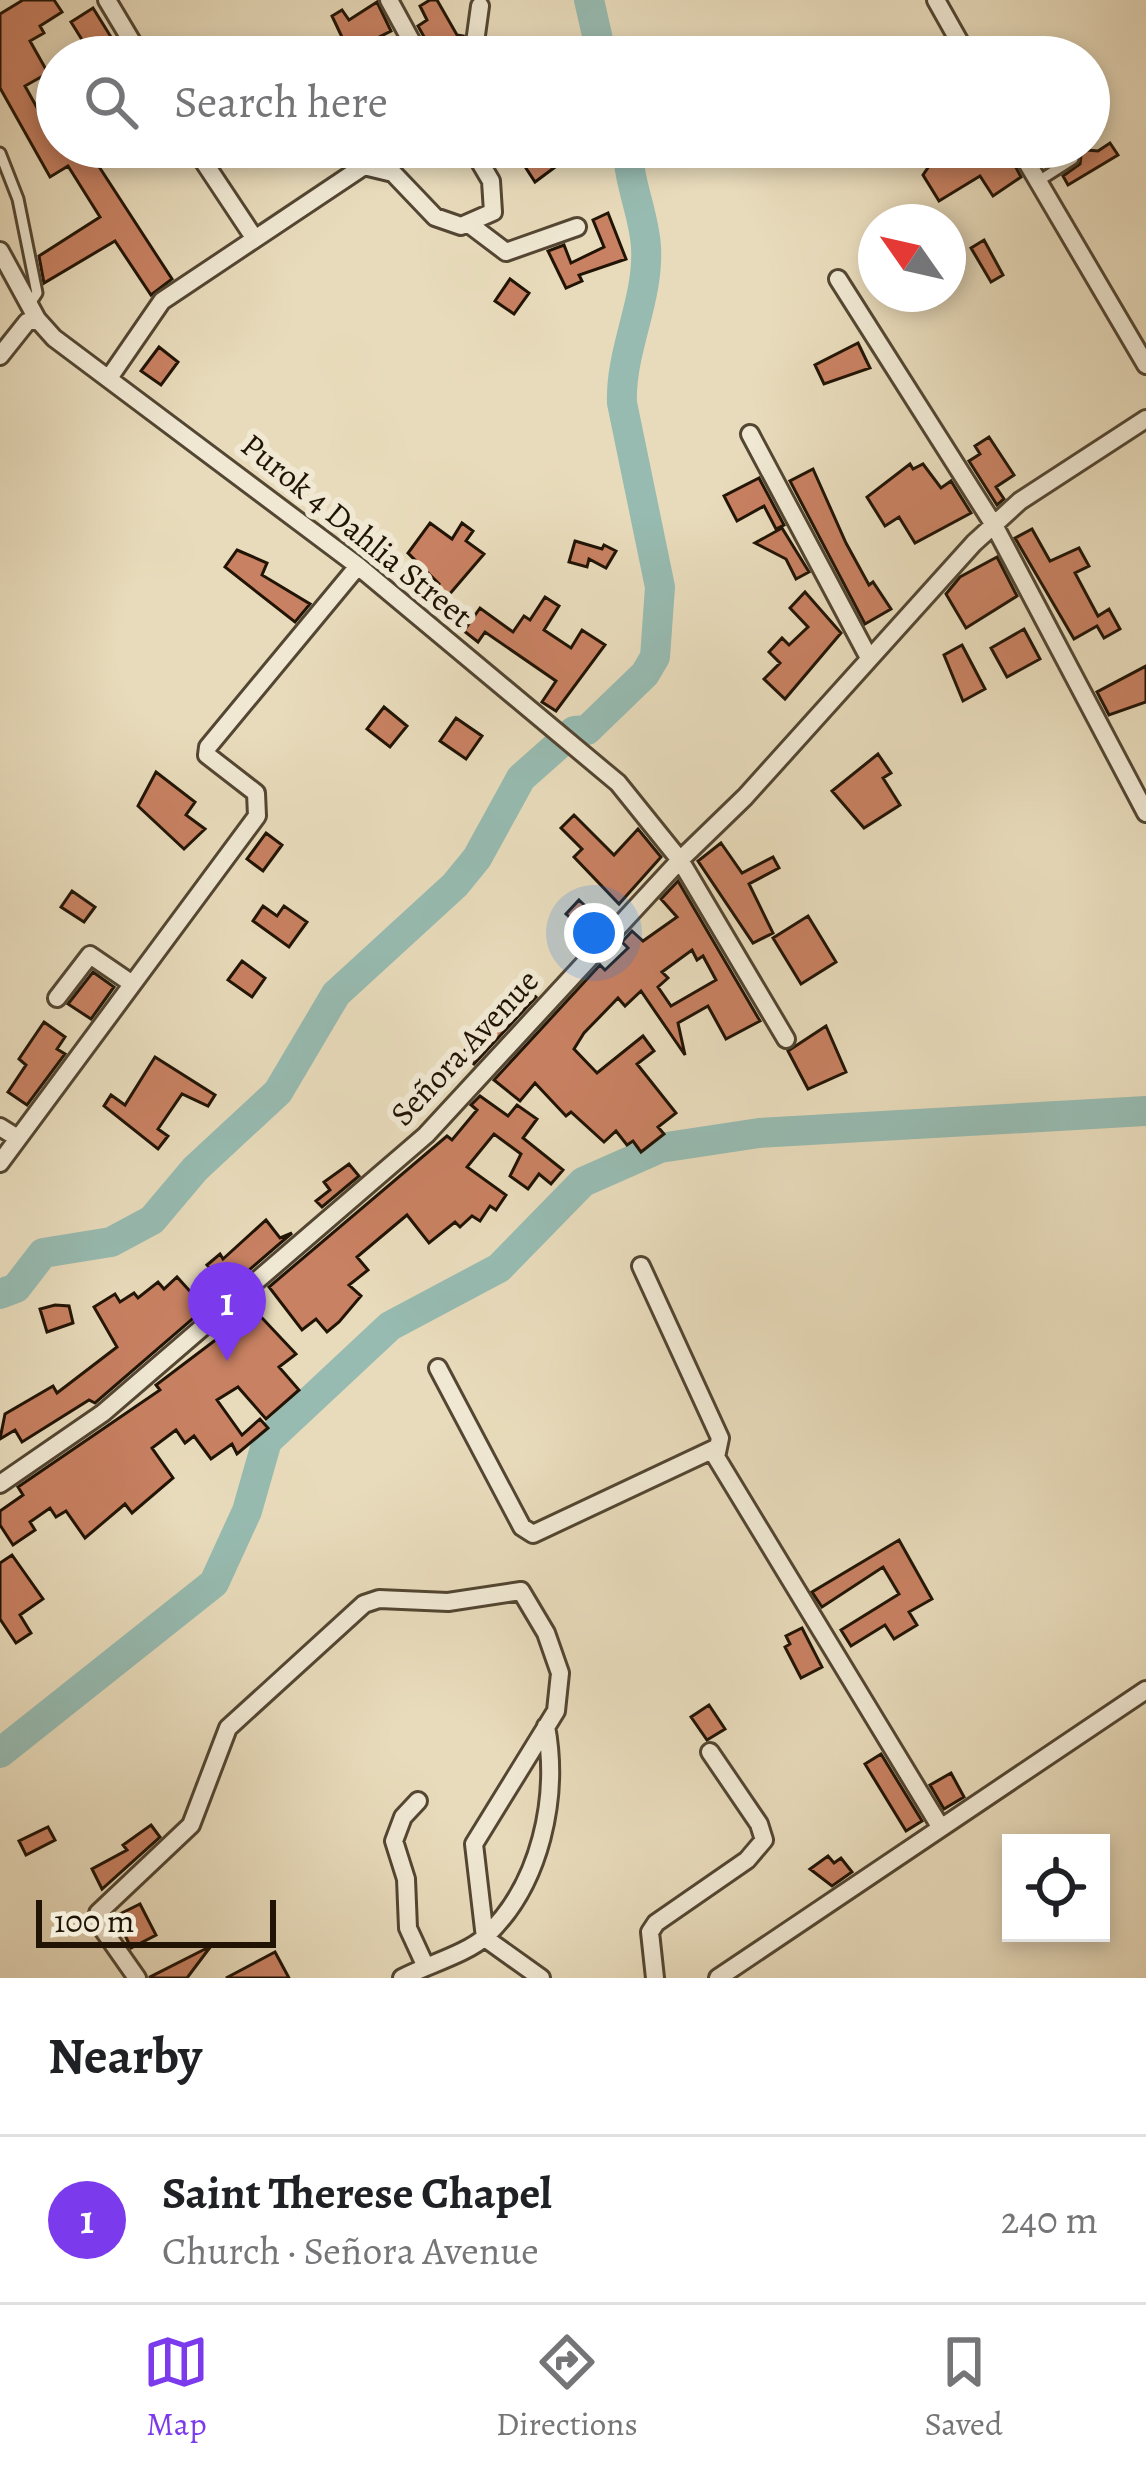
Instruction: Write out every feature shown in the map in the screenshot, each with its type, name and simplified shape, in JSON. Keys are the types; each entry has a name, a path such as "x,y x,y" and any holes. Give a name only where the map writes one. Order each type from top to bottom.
{"street":[{"path":"107,0 128,36"},
{"path":"389,0 411,36"},
{"path":"936,0 956,36"},
{"path":"476,36 480,6"},
{"path":"208,168 253,236"},
{"path":"109,378 162,301 361,168"},
{"path":"372,168 393,173 435,217 469,224 506,252 577,226"},
{"path":"469,224 493,212 496,196 482,168"},
{"path":"1029,168 1146,365"},
{"name":"Purok 4 Dahlia Street","path":"0,251 33,312 109,378 358,566 618,783 680,860 786,1039"},
{"path":"838,279 994,525 1146,813"},
{"path":"0,356 33,312"},
{"name":"Señora Avenue","path":"0,1484 103,1413 426,1135 994,525 1020,501 1146,419"},
{"path":"750,434 868,656"},
{"path":"0,1163 8,1132 131,983 257,816 256,793 207,755 208,747 358,566"},
{"path":"58,998 90,955 131,983"},
{"path":"641,1266 690,1363 720,1438 716,1457 941,1828"},
{"path":"438,1368 522,1527 533,1534 716,1448"},
{"path":"137,1978 97,1921 98,1912 190,1825 228,1728 364,1604 379,1599 448,1602 521,1591 546,1633 560,1673 556,1712 474,1844 485,1938 541,1978"},
{"path":"718,1978 1146,1690"},
{"path":"402,1978 485,1938 524,1883 539,1845 553,1759 547,1726"},
{"path":"655,1978 650,1932 656,1922 747,1860 764,1840 760,1824 710,1752"},
{"path":"418,1801 403,1817 394,1841 406,1879 408,1928 425,1965"}],"lane":[{"path":"0,153 18,199 37,292 33,312"},
{"path":"1037,182 1059,168"}],"building":[{"path":"23,0 54,0 62,12 40,26 44,33 30,41 36,52 36,80 25,86 36,106 36,152 0,88 0,14"},
{"path":"437,0 457,35 463,36 424,36 418,26 427,20 420,6"},
{"path":"377,2 391,31 381,36 341,36 332,16 342,10 349,20"},
{"path":"93,8 110,36 80,36 71,22"},
{"path":"69,168 100,168 172,279 151,295 115,241 44,283 39,256 100,217"},
{"path":"526,168 554,168 535,182"},
{"path":"928,168 1016,168 1021,177 993,196 980,176 939,201 923,175"},
{"path":"1074,168 1096,168 1068,185 1063,176"},
{"path":"608,213 626,259 579,275 582,281 566,288 548,251 564,245 571,263 604,247 593,220"},
{"path":"984,240 1003,275 991,282 971,248"},
{"path":"510,279 529,293 514,314 495,301"},
{"path":"858,343 870,368 824,384 815,365"},
{"path":"159,347 178,362 161,385 141,371"},
{"path":"989,437 1014,475 996,487 1004,499 997,505 969,461 980,454 975,446"},
{"path":"910,464 913,469 923,464 941,488 951,481 971,513 915,543 899,517 885,526 867,497"},
{"path":"813,469 869,585 873,582 891,609 865,624 790,481"},
{"path":"759,478 784,525 776,529 764,506 737,521 724,496"},
{"path":"430,523 452,539 462,523 473,531 466,541 484,554 442,603 431,595 439,584 408,553"},
{"path":"782,528 809,572 796,579 786,559 755,543"},
{"path":"1032,529 1050,561 1079,548 1089,566 1075,573 1098,616 1109,609 1120,629 1104,638 1097,626 1074,639 1015,538"},
{"path":"575,541 616,551 606,568 589,559 587,567 569,562"},
{"path":"237,550 267,563 262,575 310,604 295,622 225,567"},
{"path":"997,557 1017,596 966,628 946,594 960,577"},
{"path":"805,592 841,633 785,699 764,679 780,663 769,652 782,638 789,645 808,627 790,608"},
{"path":"545,597 559,606 544,630 571,648 582,630 605,645 556,711 542,702 556,681 485,632 478,642 464,631 480,608 513,632 524,616 530,620"},
{"path":"1024,629 1040,659 1007,677 991,648"},
{"path":"962,645 985,689 963,701 944,655"},
{"path":"1146,666 1146,702 1109,715 1097,692"},
{"path":"384,707 407,726 390,747 367,729"},
{"path":"456,718 482,736 466,759 440,741"},
{"path":"878,754 891,773 883,778 900,805 864,828 832,791"},
{"path":"156,772 195,802 186,815 205,829 184,849 138,806"},
{"path":"574,815 614,855 638,829 661,857 619,904 574,857 582,849 561,828"},
{"path":"266,833 282,845 263,871 247,859"},
{"path":"721,843 742,873 773,857 779,868 749,884 773,933 753,943 698,861"},
{"path":"678,881 760,1021 726,1039 708,1006 678,1023 685,1055 641,991 625,1006 618,998 584,1033 574,1049 597,1073 643,1036 654,1051 637,1064 676,1113 658,1127 664,1134 641,1152 633,1141 627,1145 616,1131 604,1142 571,1112 566,1116 535,1083 520,1101 494,1080 600,965 605,970 628,948 622,942 632,931 643,941 677,917 661,899","holes":["692,950 697,960 703,956 716,980 671,1006 658,987 668,978 662,972"]},
{"path":"72,891 95,907 84,922 61,907"},
{"path":"579,900 596,916 584,930 566,914"},
{"path":"263,906 277,916 284,906 307,922 289,947 253,921"},
{"path":"808,916 836,962 801,984 773,938"},
{"path":"242,961 265,978 252,997 228,980"},
{"path":"93,972 114,987 91,1019 68,1004"},
{"path":"527,989 536,997 474,1064 461,1054"},
{"path":"44,1022 65,1037 57,1049 65,1054 27,1105 8,1092 26,1065 19,1059"},
{"path":"826,1026 846,1072 808,1089 788,1051"},
{"path":"155,1057 215,1095 208,1106 182,1094 158,1129 168,1136 158,1149 104,1106 111,1095 125,1105"},
{"path":"480,1096 508,1116 517,1105 537,1119 523,1138 563,1170 551,1184 539,1174 528,1189 510,1176 521,1154 494,1134 467,1167 506,1195 496,1210 490,1206 480,1221 472,1216 460,1227 455,1222 429,1243 407,1215 357,1257 368,1270 349,1285 361,1296 339,1322 327,1332 316,1319 302,1330 269,1287 447,1136 452,1140 477,1110 471,1105"},
{"path":"349,1164 359,1176 322,1207 316,1201 330,1190 324,1182"},
{"path":"266,1220 280,1238 292,1233 95,1403 89,1400 22,1442 15,1430 0,1439 5,1414 53,1386 57,1393 117,1347 94,1307 115,1294 120,1302 134,1293 138,1298 158,1282 164,1289 177,1277 196,1298 219,1278 207,1265 220,1254 223,1259"},
{"path":"249,1304 296,1354 279,1367 299,1390 266,1419 238,1387 217,1400 242,1435 260,1419 268,1428 237,1454 232,1444 211,1459 194,1436 185,1443 176,1430 152,1448 173,1478 132,1513 125,1504 85,1538 66,1511 56,1517 50,1508 30,1522 35,1530 13,1545 0,1525 0,1511 23,1495 18,1487 160,1390 156,1385 234,1326 230,1321"},
{"path":"69,1306 73,1323 47,1332 40,1309"},
{"path":"899,1540 932,1599 909,1612 917,1625 894,1639 885,1625 851,1646 841,1630 899,1594 883,1567 822,1607 812,1592"},
{"path":"12,1555 43,1599 20,1615 31,1633 16,1643 0,1619 0,1563"},
{"path":"802,1628 822,1667 801,1678 785,1647 790,1644 786,1636"},
{"path":"709,1705 725,1729 707,1740 691,1717"},
{"path":"881,1754 922,1821 906,1831 865,1764"},
{"path":"951,1773 964,1797 944,1809 930,1785"},
{"path":"151,1825 160,1837 102,1889 92,1869 127,1850 123,1845"},
{"path":"48,1827 55,1840 26,1855 19,1841"},
{"path":"828,1856 834,1863 841,1858 852,1872 832,1886 810,1869"},
{"path":"140,1904 156,1935 131,1948 116,1916"},
{"path":"211,1946 187,1978 150,1978 150,1977"},
{"path":"275,1952 289,1978 226,1978"}],"waterway":[{"path":"589,0 597,36"},
{"path":"0,1294 16,1288 43,1253 111,1242 152,1220 195,1169 278,1092 336,994 455,885 477,858 521,778 574,731 587,730 645,674 655,657 660,587 622,403 625,364 646,267 645,234 630,168"},
{"path":"0,1753 214,1583 247,1511 267,1441 390,1326 499,1268 583,1182 660,1148 759,1133 1146,1111"}],"place":[{"name":"Saint Therese Chapel","path":"227,1361"}]}
